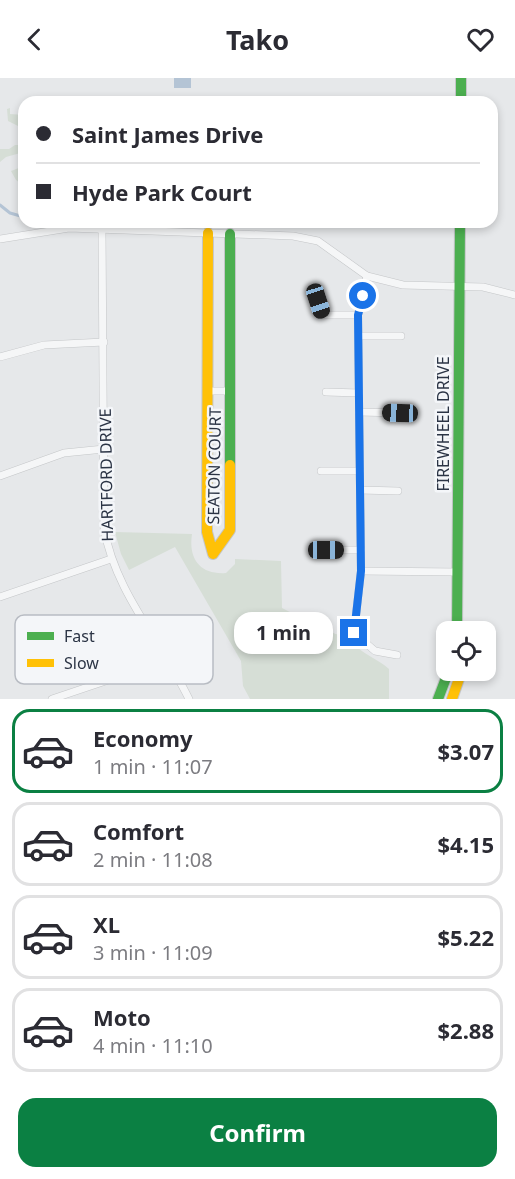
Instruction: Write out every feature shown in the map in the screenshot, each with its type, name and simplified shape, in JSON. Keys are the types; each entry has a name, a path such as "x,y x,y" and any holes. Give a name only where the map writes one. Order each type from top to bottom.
{"street":[{"path":"461,78 461,96"},
{"path":"0,239 69,228 293,236 318,241 367,276 403,285 459,285 489,288 515,295"},
{"name":"FIREWHEEL DRIVE","path":"459,621 460,228"},
{"name":"HARTFORD DRIVE","path":"102,229 104,528 111,559 140,615"},
{"name":"SEATON COURT","path":"208,233 207,532 213,554 230,530 230,234"},
{"path":"367,276 358,315 361,571 354,633 375,651 397,656"},
{"path":"318,301 323,315 358,315"},
{"path":"359,336 401,336"},
{"path":"0,357 44,345 104,342"},
{"name":"SEATON COURT","path":"208,391 230,391"},
{"path":"326,392 359,393"},
{"path":"359,412 400,413"},
{"path":"0,476 64,453 104,449"},
{"path":"321,471 360,471"},
{"path":"360,490 398,491"},
{"path":"326,550 360,550"},
{"path":"0,597 111,559"},
{"path":"361,571 458,572"},
{"path":"438,699 445,681"},
{"path":"452,699 458,681"},
{"path":"52,699 97,684"},
{"name":"HARTFORD DRIVE","path":"181,684 189,699"}],"shaded area":[{"path":"10,108 10,114 18,115 18,126 8,121 7,109"},
{"path":"18,145 18,154 6,157 0,162 0,149 9,149"},
{"path":"18,168 18,182 16,180 11,171"},
{"path":"115,532 192,534 194,558 203,568 217,573 226,573 235,564 235,559 281,561 282,608 315,625 323,622 333,633 351,639 357,647 389,669 389,699 250,699 243,686 241,661 175,547 129,570 121,554"}],"water":[{"path":"174,78 191,78 191,88 174,88"}],"waterway":[{"path":"0,205 10,213 18,215"}],"traffic: fast":[{"path":"461,78 461,96"},
{"path":"457,621 460,228"},
{"path":"230,234 230,465"},
{"path":"438,699 445,681"}],"traffic: slow":[{"path":"208,233 207,532 213,554 230,530 230,465"},
{"path":"452,699 458,681"}],"route":[{"path":"354,633 361,571 358,315 363,296"}]}
